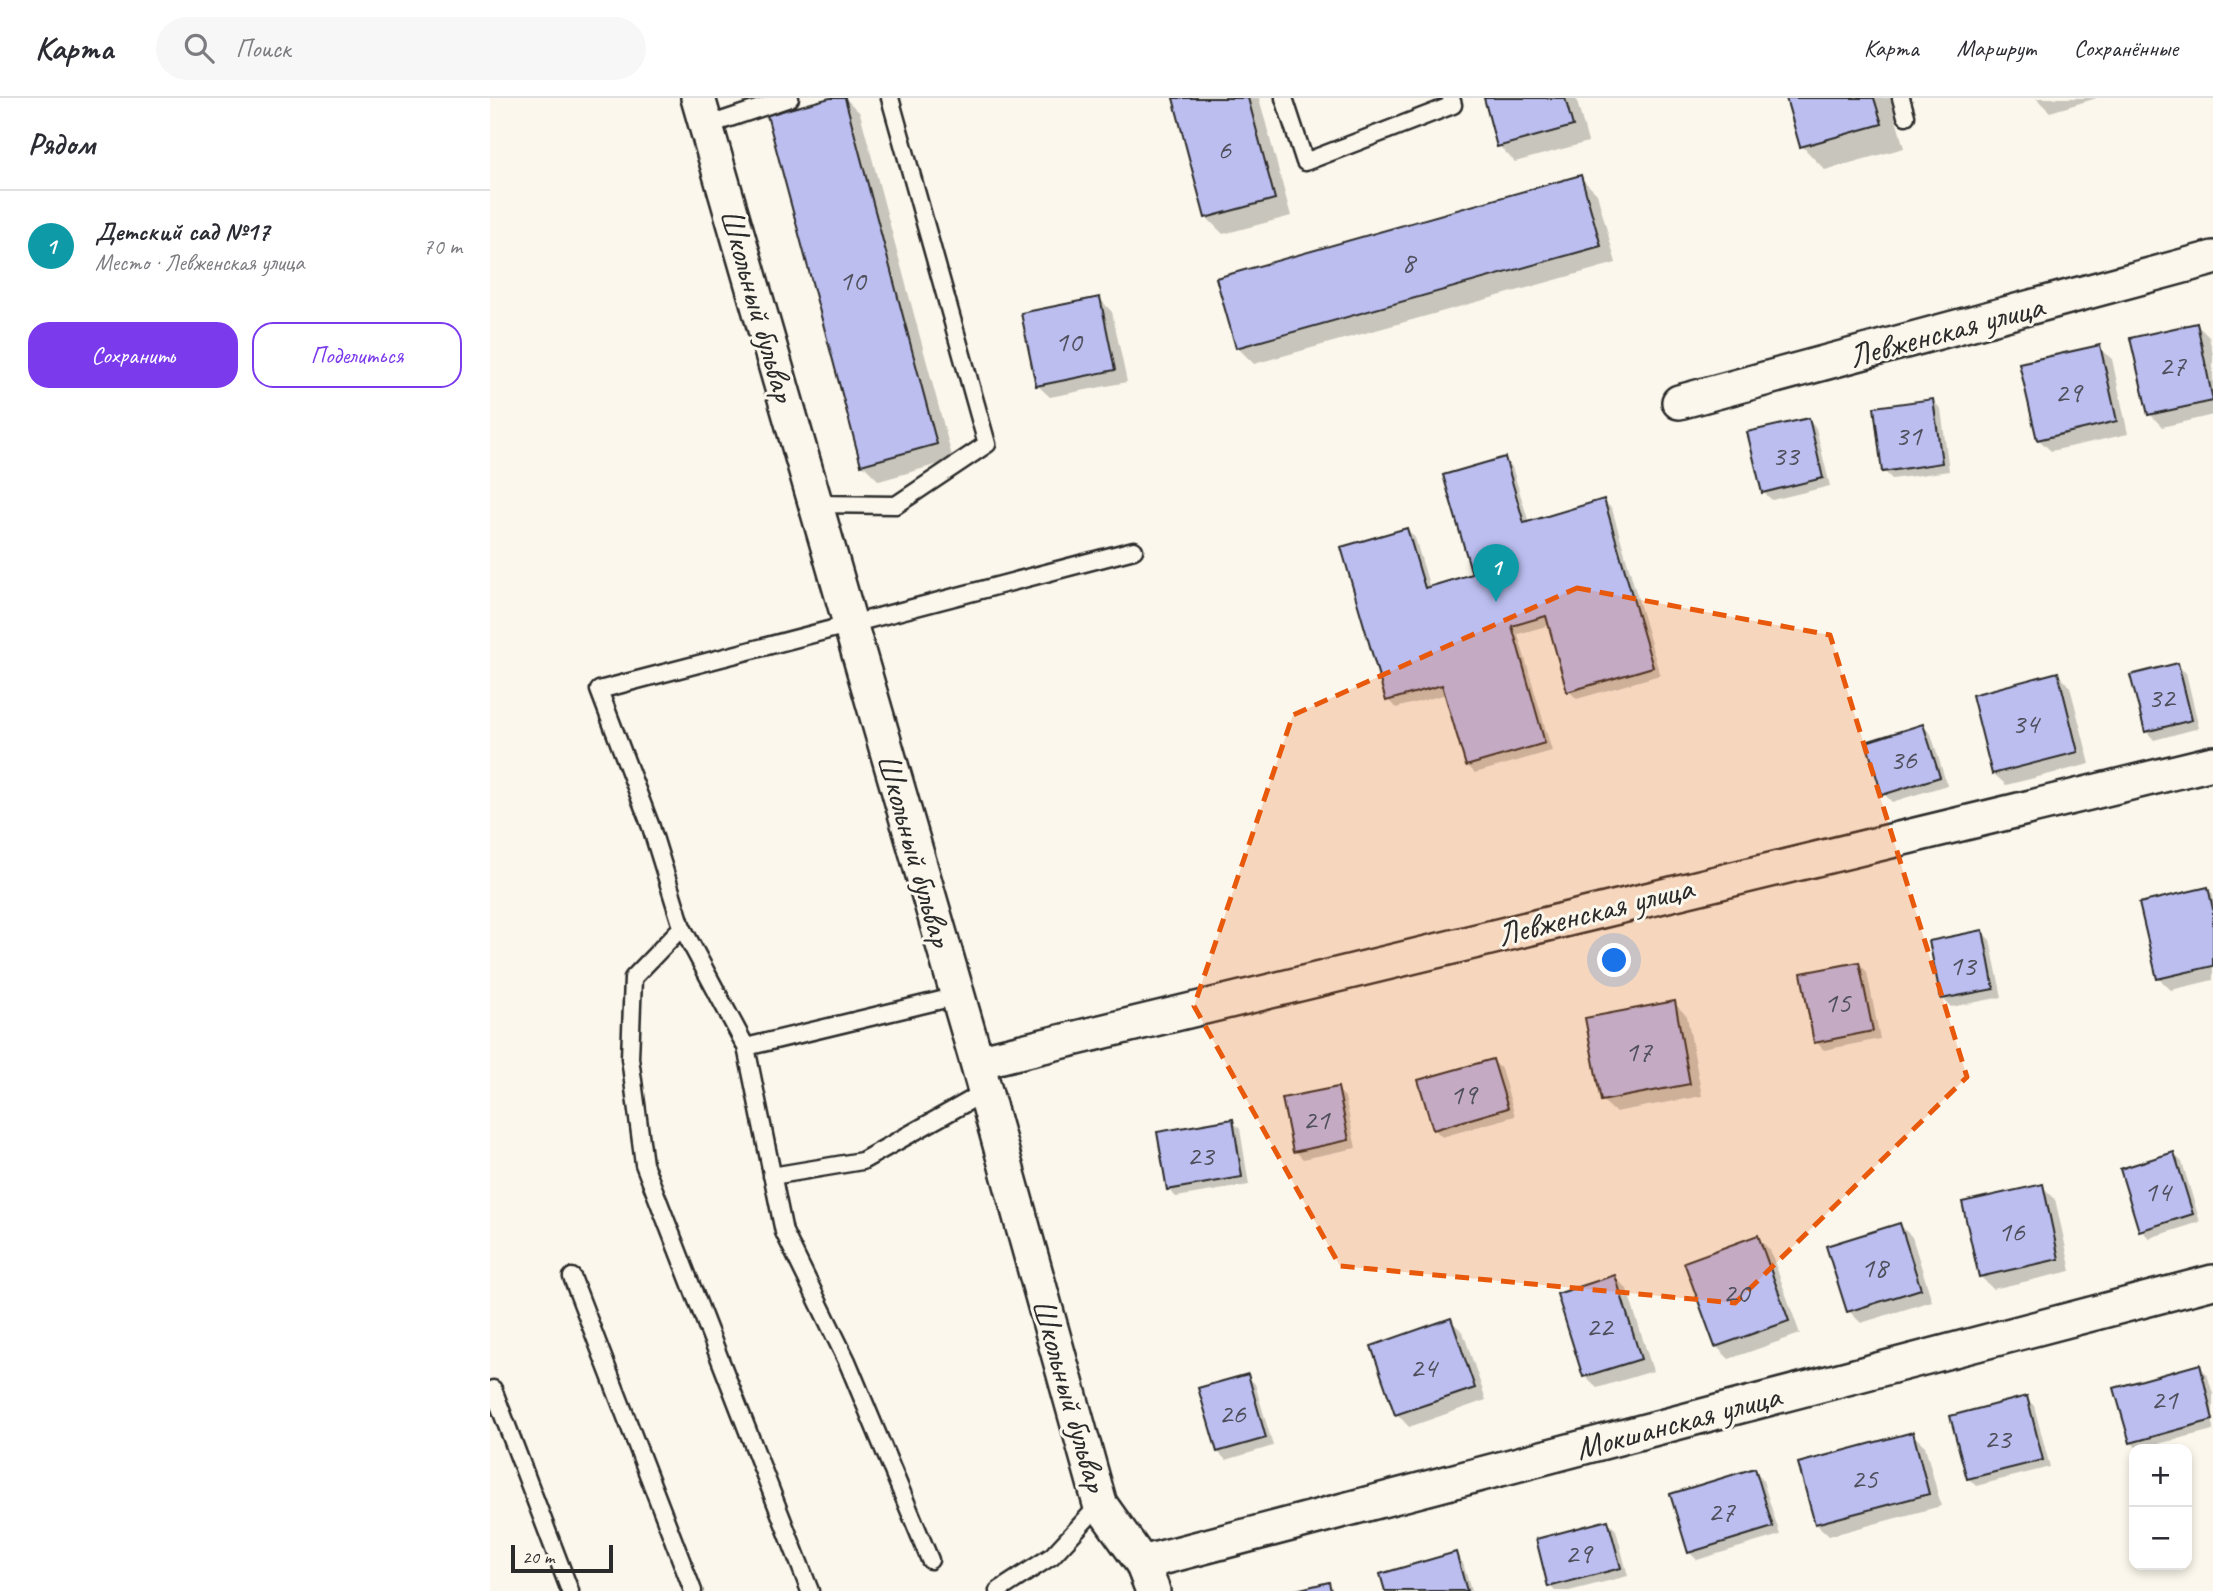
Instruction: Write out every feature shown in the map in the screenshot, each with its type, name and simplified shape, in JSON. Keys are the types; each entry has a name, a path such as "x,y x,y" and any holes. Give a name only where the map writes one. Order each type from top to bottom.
{"street":[{"name":"Школьный бульвар","path":"702,112 958,996 1100,1504 1147,1577"},
{"name":"Левженская улица","path":"1679,402 2213,258"},
{"name":"Левженская улица","path":"981,1077 2213,763"},
{"name":"Мокшанская улица","path":"1147,1577 2213,1282"}],"lane":[{"path":"702,112 790,98"},
{"path":"815,504 896,505 987,444 890,98"},
{"path":"1284,98 1305,162 1453,105 1451,98"},
{"path":"1901,98 1906,116"},
{"path":"930,1560 847,1361 784,1231 746,1047 682,927 652,827 599,690 1134,550"},
{"path":"682,927 633,978 630,1058 644,1164 810,1591"},
{"path":"746,1047 958,996"},
{"path":"772,1175 862,1161 981,1077"},
{"path":"572,1277 693,1591"},
{"path":"493,1389 570,1591"},
{"path":"998,1591 1052,1556 1100,1504"}],"highlighted area":[{"path":"1577,588 1830,635 1967,1077 1735,1303 1340,1266 1194,1006 1293,715"}],"building":[{"path":"830,98 845,98 937,444 861,465 767,115"},
{"path":"1173,98 1248,98 1275,199 1205,218"},
{"path":"1484,98 1565,98 1573,126 1497,147"},
{"path":"1786,98 1874,98 1882,124 1800,147"},
{"path":"1581,175 1601,246 1236,348 1216,278"},
{"path":"1100,297 1115,370 1036,386 1021,313"},
{"path":"2197,323 2213,401 2148,415 2130,338"},
{"path":"2100,345 2117,421 2037,440 2019,363"},
{"path":"1933,399 1942,463 1882,472 1874,407"},
{"path":"1809,418 1823,478 1762,493 1747,432"},
{"path":"1505,457 1524,523 1604,499 1653,667 1567,692 1546,616 1512,626 1545,743 1466,766 1442,685 1386,701 1341,547 1407,528 1425,588 1472,574 1443,475"},
{"path":"2178,663 2192,720 2145,732 2130,675"},
{"path":"2058,672 2078,752 1992,774 1972,695"},
{"path":"1923,724 1940,777 1882,795 1866,742"},
{"path":"2208,887 2213,909 2213,966 2157,979 2139,903"},
{"path":"1983,930 1994,989 1941,999 1929,941"},
{"path":"1859,962 1873,1031 1814,1043 1801,973"},
{"path":"1675,1001 1690,1084 1601,1101 1585,1018"},
{"path":"1493,1059 1508,1108 1433,1130 1418,1080"},
{"path":"1338,1087 1349,1140 1293,1152 1282,1098"},
{"path":"1233,1119 1242,1177 1167,1190 1157,1132"},
{"path":"2174,1152 2193,1214 2139,1231 2120,1169"},
{"path":"2043,1184 2059,1259 1979,1277 1962,1202"},
{"path":"1900,1223 1921,1289 1847,1312 1826,1246"},
{"path":"1758,1235 1789,1321 1715,1347 1684,1262"},
{"path":"1615,1275 1641,1359 1583,1377 1557,1294"},
{"path":"1451,1318 1475,1388 1395,1415 1371,1346"},
{"path":"2200,1364 2213,1420 2130,1443 2114,1388"},
{"path":"1248,1374 1266,1438 1217,1452 1198,1388"},
{"path":"2027,1396 2043,1460 1967,1479 1950,1416"},
{"path":"1913,1432 1929,1494 1815,1524 1798,1463"},
{"path":"1755,1468 1773,1527 1688,1553 1670,1494"},
{"path":"1608,1520 1621,1568 1548,1587 1536,1539"},
{"path":"1456,1552 1467,1591 1385,1591 1380,1574"},
{"path":"1329,1582 1331,1591 1292,1591"}],"place":[{"name":"Детский сад №17","path":"1496,602"}]}
